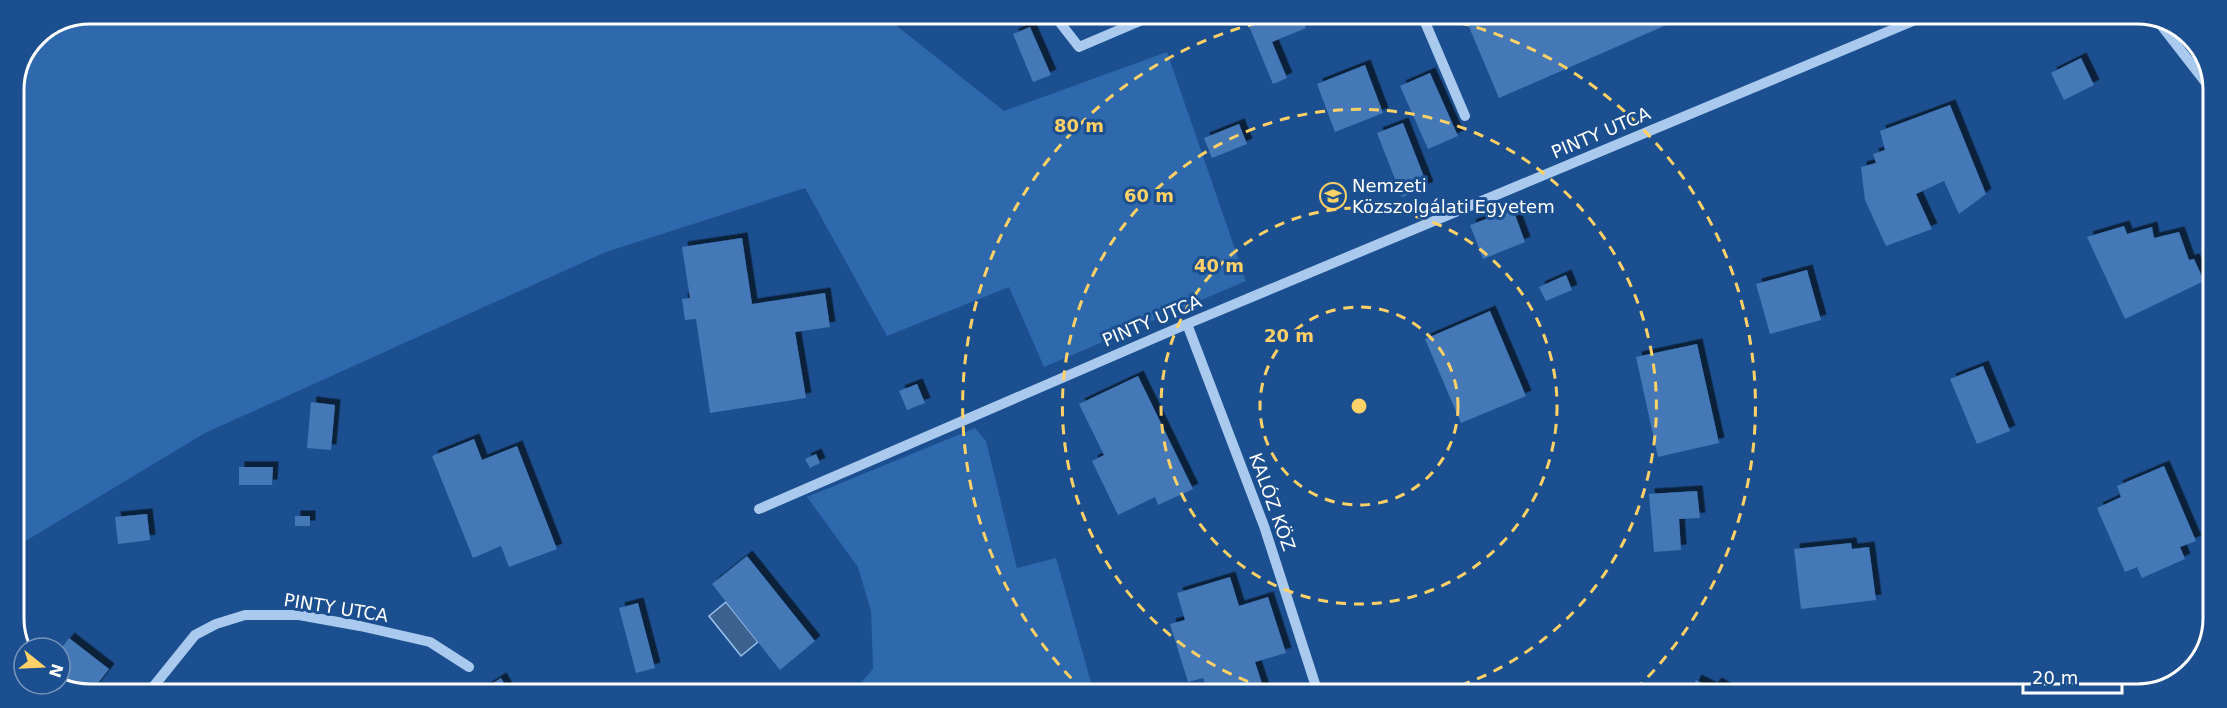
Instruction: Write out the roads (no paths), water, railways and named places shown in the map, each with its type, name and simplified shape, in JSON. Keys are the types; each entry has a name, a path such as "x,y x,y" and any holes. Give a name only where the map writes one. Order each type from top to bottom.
{"street":[{"path":"1061,24 1079,47 1133,24"},
{"path":"1426,24 1465,116"},
{"name":"PINTY UTCA","path":"759,509 1187,324 1907,24"},
{"path":"2165,31 2202,78"},
{"name":"KALÓZ KÖZ","path":"1187,324 1264,526 1315,684"},
{"name":"PINTY UTCA","path":"155,684 195,635 216,624 245,615 299,615 372,628 430,642 469,667"}],"place":[{"name":"Nemzeti Közszolgálati Egyetem","path":"1333,196"}]}
